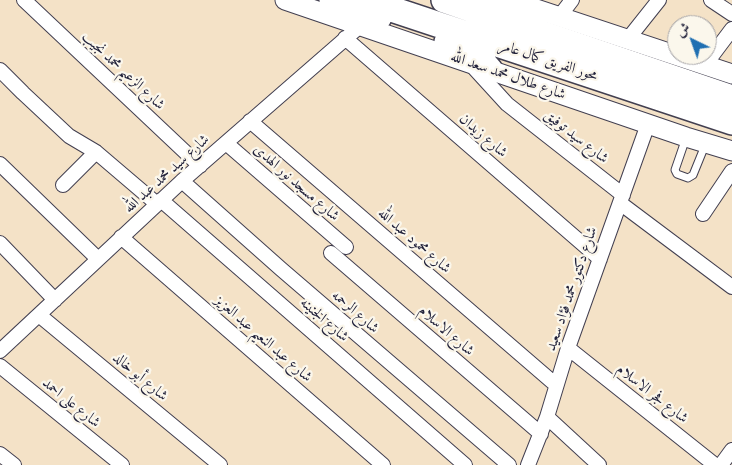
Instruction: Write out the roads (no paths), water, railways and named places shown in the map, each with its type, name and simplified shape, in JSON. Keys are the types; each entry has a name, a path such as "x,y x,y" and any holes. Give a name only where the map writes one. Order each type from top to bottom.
{"highway":[{"path":"332,0 472,59"},
{"name":"محور الفريق كمال عامر","path":"364,0 732,122"},
{"name":"محور الفريق كمال عامر","path":"444,0 732,98"},
{"path":"473,2 499,6 514,2"}],"main road":[{"name":"شارع طلال محمد سعد الله","path":"285,0 353,32 472,59 648,124 732,151"},
{"path":"514,2 667,52"},
{"path":"705,65 732,74"}],"street":[{"name":"شارع الزعيم محمد نجيب","path":"24,0 200,166"},
{"path":"559,17 572,0"},
{"path":"628,39 658,0"},
{"path":"711,0 732,14"},
{"path":"717,49 732,29"},
{"name":"شارع سيد محمد عبد الله","path":"3,342 39,315 182,180 353,32"},
{"name":"شارع زيدان","path":"353,32 600,259"},
{"name":"شارع سيد توفيق","path":"472,59 508,104 732,287"},
{"name":"شارع الجنينه","path":"0,70 69,136 96,152 159,202 465,465"},
{"name":"شارع محمود عبد الله","path":"250,122 556,385"},
{"name":"شارع دكتور محمد فؤاد سعيد","path":"528,465 547,417 568,348 648,124"},
{"name":"شارع مسجد نور الهدى","path":"226,143 346,247"},
{"path":"63,185 96,152"},
{"path":"0,164 98,259"},
{"path":"703,214 732,171"},
{"name":"شارع الرحمه","path":"182,180 280,270 509,465"},
{"name":"شارع عبد النعيم عبد العزيز","path":"121,237 383,465"},
{"path":"0,243 55,300"},
{"name":"شارع الاسلام","path":"331,253 541,434"},
{"name":"شارع أبو خالد","path":"39,315 220,465"},
{"name":"شارع فجر الاسلام","path":"568,348 715,465"},
{"name":"شارع على احمد","path":"0,366 122,465"},
{"path":"547,417 599,465"},
{"path":"721,465 732,450"},
{"path":"0,454 14,465"}],"lane":[{"path":"686,137 674,170 677,174 688,178 693,175 706,143"}]}
